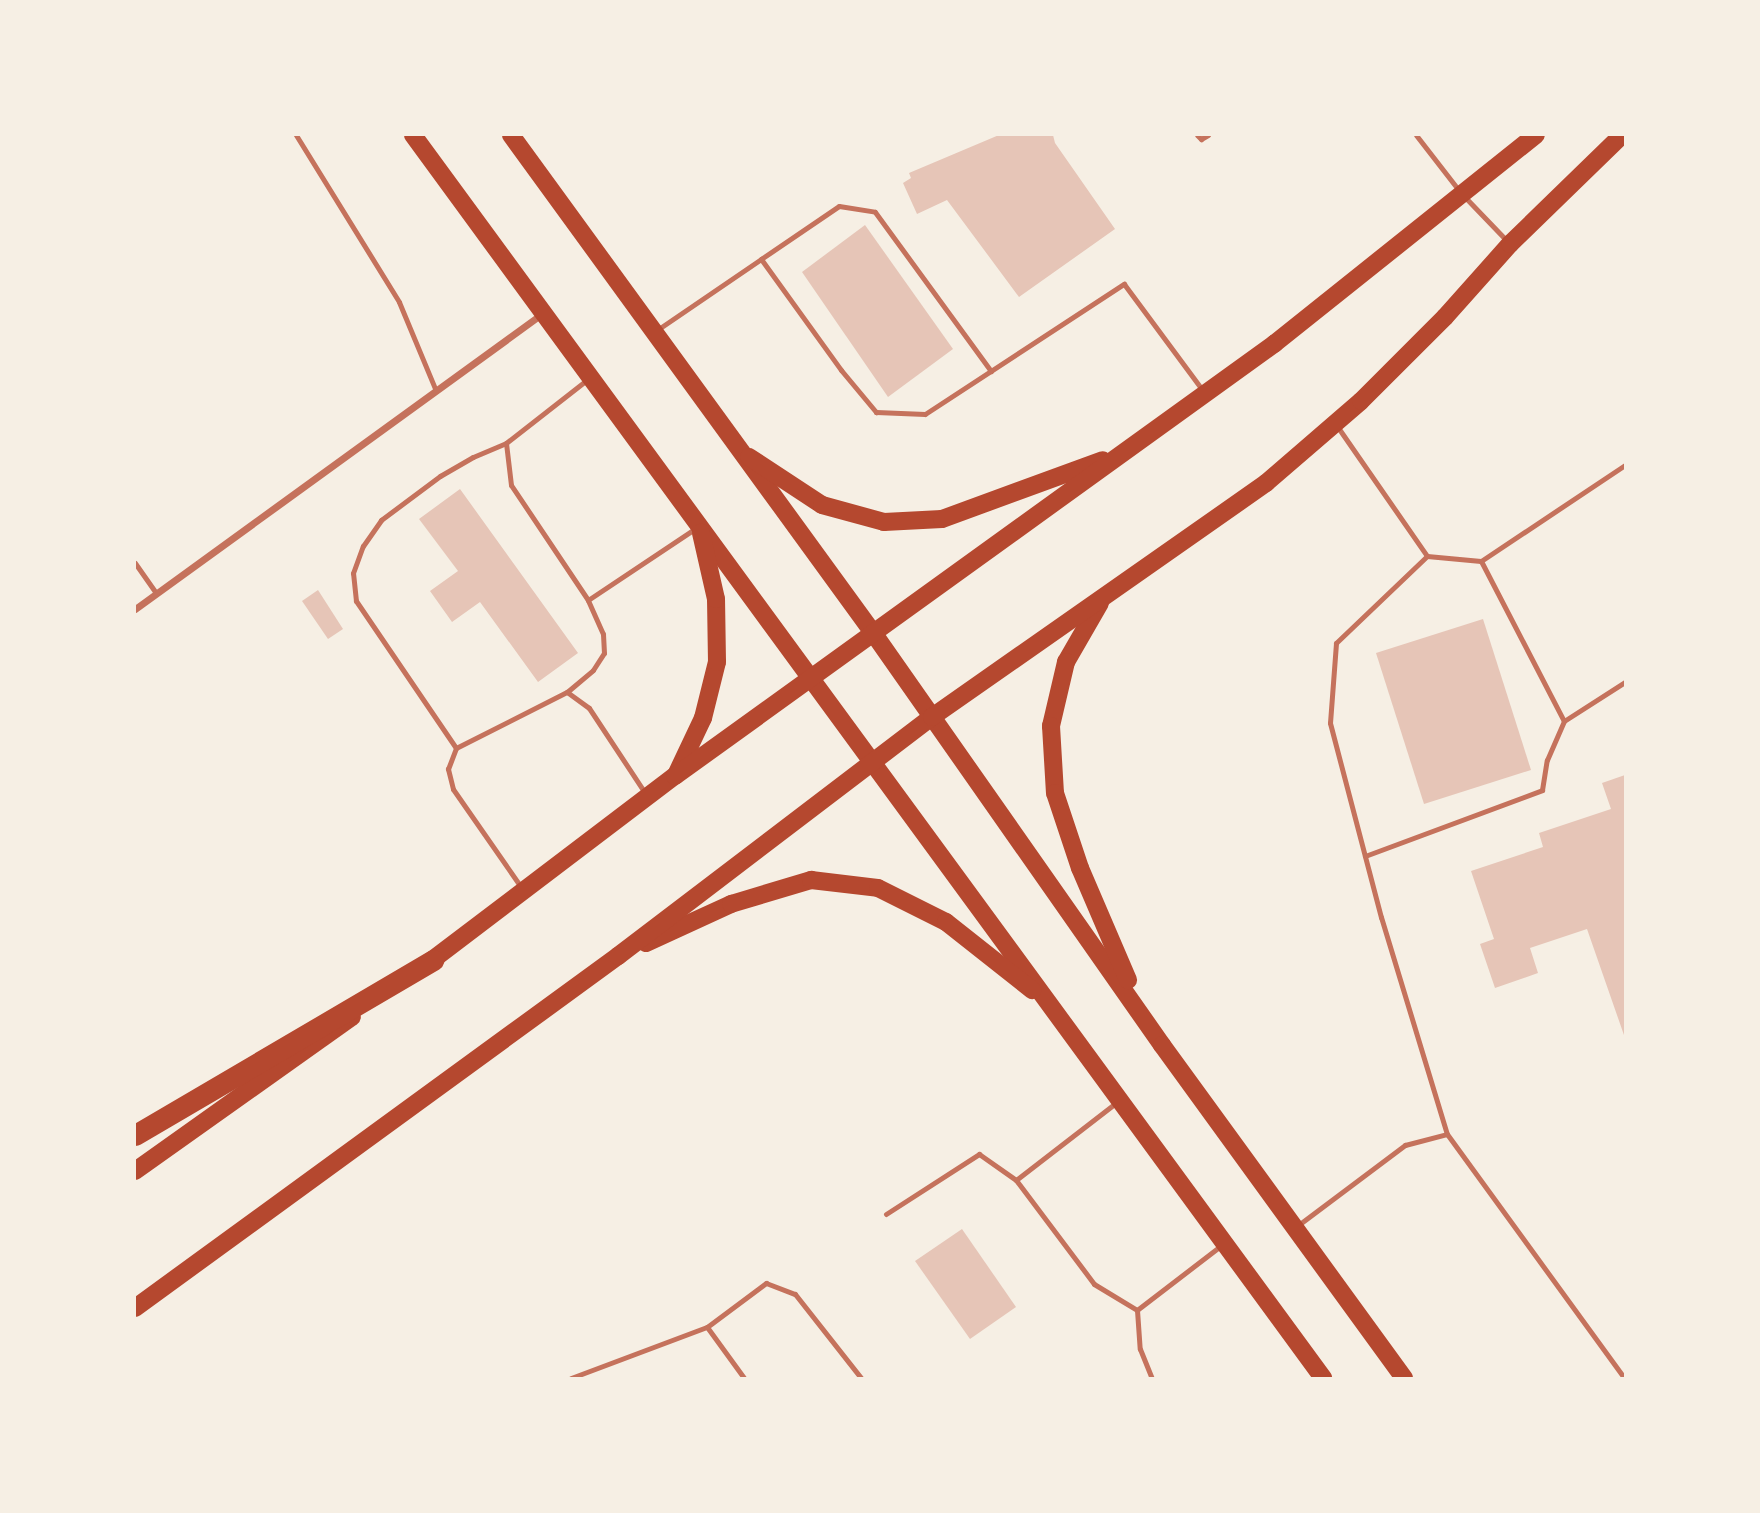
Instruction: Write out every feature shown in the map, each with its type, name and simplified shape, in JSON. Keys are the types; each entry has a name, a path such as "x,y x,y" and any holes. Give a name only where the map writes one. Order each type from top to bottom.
{"highway":[{"path":"135,1135 433,960"}],"main road":[{"path":"413,135 1323,1378"},
{"path":"511,135 874,634 1162,1045 1405,1378"},
{"path":"135,1171 433,960 525,893 676,776 1123,452 1206,395 1536,135"},
{"path":"135,1308 618,956 932,717 1266,483 1336,423 1445,317 1510,244 1622,135"},
{"path":"739,450 822,505 884,522 943,519 1123,452"},
{"path":"676,776 703,718 717,663 716,599 700,526"},
{"path":"1104,596 1066,662 1051,726 1055,793 1080,868 1118,961 1162,1045"},
{"path":"618,956 731,904 811,880 878,888 946,922 1049,1004"}],"street":[{"path":"135,609 544,313"}],"lane":[{"path":"296,135 399,302 436,391"},
{"path":"1198,135 1201,139 1208,135"},
{"path":"1416,135 1461,193 1510,244"},
{"path":"653,333 839,206 875,212 990,371"},
{"path":"761,258 841,370 876,412 925,414 1124,284 1206,395"},
{"path":"456,748 356,601 353,573 363,546 381,520 440,476 473,457 506,443 591,377"},
{"path":"1336,423 1427,556"},
{"path":"506,443 511,485 588,600 603,634 604,653 593,670 567,692 456,748 448,769 453,789 525,893"},
{"path":"1624,1378 1447,1134 1365,856 1330,723 1336,643 1427,556 1481,561 1625,465"},
{"path":"588,600 700,526"},
{"path":"1481,561 1564,721"},
{"path":"135,563 156,593"},
{"path":"1365,856 1542,790 1547,760 1564,721 1625,682"},
{"path":"567,692 589,708 648,797"},
{"path":"1016,1180 1120,1100"},
{"path":"1294,1228 1405,1145 1447,1134"},
{"path":"886,1214 979,1154 1016,1180 1094,1284 1137,1310"},
{"path":"1137,1310 1224,1243"},
{"path":"570,1378 707,1327 766,1283 795,1294 861,1378"},
{"path":"1137,1310 1140,1349 1152,1378"},
{"path":"707,1327 744,1378"}],"building":[{"path":"999,135 1053,135 1055,143 1115,229 1019,297 947,200 917,214 903,183 911,178 909,173"},
{"path":"865,225 953,349 888,397 802,272"},
{"path":"460,489 578,653 538,682 480,602 452,622 430,591 458,571 419,519"},
{"path":"318,590 343,629 328,639 302,601"},
{"path":"1483,619 1531,770 1424,804 1376,653"},
{"path":"1625,775 1625,1038 1587,929 1530,948 1538,973 1495,988 1480,944 1494,939 1471,871 1543,847 1539,833 1611,809 1602,783"},
{"path":"962,1229 1016,1307 970,1339 915,1261"}]}
